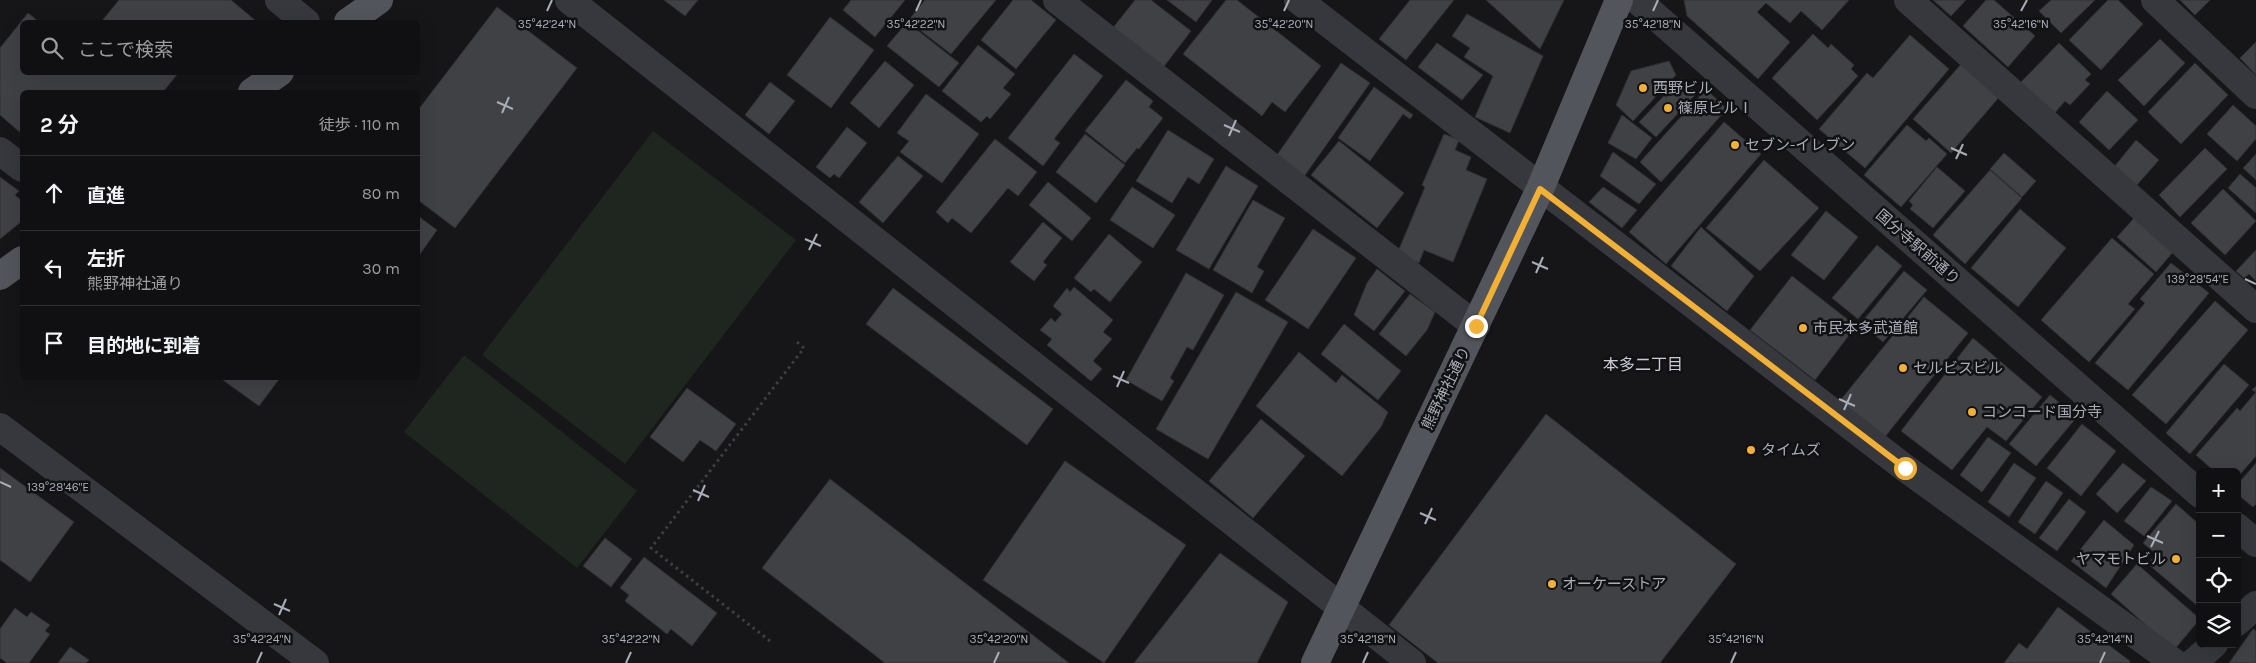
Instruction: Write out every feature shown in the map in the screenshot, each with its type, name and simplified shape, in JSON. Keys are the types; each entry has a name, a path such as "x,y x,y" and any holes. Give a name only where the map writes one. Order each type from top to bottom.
{"main road":[{"path":"351,20 379,0"},
{"name":"熊野神社通り","path":"1315,663 1540,189 1619,0"},
{"path":"255,90 276,75"},
{"path":"0,276 20,261"}],"street":[{"path":"279,0 304,20"},
{"path":"569,0 1412,663"},
{"path":"1057,0 1476,326"},
{"path":"1298,0 1540,189 1905,468 2175,663"},
{"name":"国分寺駅前通り","path":"1637,0 2196,490"},
{"path":"1908,0 2256,308"},
{"path":"2155,0 2256,95"},
{"path":"0,151 20,166"},
{"path":"0,426 315,663"},
{"path":"2241,530 2256,543"},
{"path":"2241,618 2256,605"},
{"path":"2193,663 2210,648"}],"path":[{"path":"770,641 651,548 804,348 797,342"}],"shaded area":[{"path":"653,131 796,240 625,464 482,355"},
{"path":"464,355 637,491 577,568 404,432"}],"building":[{"path":"119,0 231,0 255,20 103,20"},
{"path":"664,0 698,0 685,16"},
{"path":"851,0 905,0 875,37 843,10"},
{"path":"925,0 996,0 951,54 908,21"},
{"path":"1013,0 1031,0 1056,20 1016,69 981,40"},
{"path":"1135,0 1151,0 1191,31 1162,69 1112,29"},
{"path":"1167,0 1212,0 1196,22"},
{"path":"1226,0 1237,0 1321,66 1285,112 1272,102 1262,116 1183,54"},
{"path":"1410,0 1454,0 1406,60 1379,39"},
{"path":"1486,0 1564,0 1540,49"},
{"path":"1684,0 1849,0 1822,30 1801,11 1790,23 1766,3 1757,12 1790,42 1758,79 1687,16"},
{"path":"1933,0 1966,0 1951,16"},
{"path":"1986,0 1994,0 2035,36 2008,67 1963,26"},
{"path":"2051,0 2095,0 2061,33 2039,11"},
{"path":"2108,0 2118,0 2143,24 2101,70 2069,40"},
{"path":"2180,0 2210,0 2195,15"},
{"path":"497,7 577,68 455,228 420,202 420,107"},
{"path":"28,13 37,20 22,20"},
{"path":"1467,14 1543,56 1510,133 1475,117 1493,76 1464,57 1470,48 1452,36"},
{"path":"830,17 874,50 831,108 787,75"},
{"path":"907,22 959,63 939,87 887,46"},
{"path":"20,23 20,75 177,75 165,90 20,90 20,132 0,115 0,48"},
{"path":"1813,34 1828,48 1831,44 1854,65 1851,69 1858,76 1817,120 1772,78"},
{"path":"1910,35 1949,69 1865,168 1819,129 1867,73 1873,78"},
{"path":"2160,39 2185,63 2144,106 2118,80"},
{"path":"2256,42 2256,75 2240,58"},
{"path":"1437,43 1483,75 1462,100 1418,67"},
{"path":"2059,43 2091,74 2085,80 2090,84 2070,105 2065,101 2053,115 2020,83"},
{"path":"978,45 1015,74 1003,88 1011,94 990,119 987,116 981,122 942,91"},
{"path":"1074,54 1103,76 1054,139 1060,143 1043,166 1008,138"},
{"path":"885,61 914,85 879,128 850,103"},
{"name":"西野ビル","path":"1669,61 1676,75 1633,121 1616,105 1631,71"},
{"path":"1963,62 2001,95 1951,153 1913,119"},
{"path":"1341,63 1370,83 1303,178 1275,158"},
{"path":"2195,63 2228,95 2181,144 2148,112"},
{"name":"篠原ビルⅠ","path":"1681,78 1696,94 1656,137 1639,122"},
{"path":"1126,80 1153,101 1149,107 1163,118 1139,149 1137,148 1125,163 1085,131"},
{"path":"770,82 795,101 769,134 745,115"},
{"path":"1374,87 1413,115 1410,119 1403,114 1370,161 1338,138"},
{"path":"1706,89 1727,109 1661,182 1640,162"},
{"path":"2107,91 2138,120 2109,150 2079,122"},
{"path":"926,94 979,134 942,183 900,152 909,141 897,133"},
{"path":"2233,105 2256,126 2256,139 2237,161 2207,134"},
{"path":"1622,115 1652,138 1636,159 1608,143"},
{"path":"1724,122 1761,154 1666,264 1629,232"},
{"path":"1907,125 1926,141 1929,138 1947,154 1901,207 1864,175"},
{"path":"847,127 867,143 839,178 834,174 830,178 816,167"},
{"path":"1168,130 1214,159 1199,184 1188,177 1172,203 1136,181"},
{"path":"1085,134 1125,165 1096,203 1056,172"},
{"path":"1444,134 1459,140 1455,150 1471,157 1466,170 1487,179 1453,262 1424,250 1419,263 1397,254 1425,187 1422,185"},
{"path":"995,139 1037,172 1018,196 1008,188 971,233 952,218 948,223 936,212"},
{"path":"2136,140 2159,160 2136,186 2114,167"},
{"path":"1339,141 1404,193 1377,228 1311,175"},
{"path":"2205,148 2227,169 2180,217 2159,195"},
{"path":"1613,152 1656,184 1639,204 1600,176"},
{"path":"2004,153 2036,181 2022,197 1990,169"},
{"path":"2256,154 2256,180 2243,168"},
{"path":"898,156 923,176 883,223 859,202"},
{"path":"1764,160 1819,208 1760,271 1706,228"},
{"path":"1226,166 1258,186 1209,269 1176,250"},
{"path":"1937,167 1965,191 1933,228 1910,209 1913,205 1909,201"},
{"path":"1990,170 2022,198 1965,264 1933,235"},
{"path":"2240,174 2256,188 2256,213 2228,188"},
{"path":"0,177 19,191 15,195 20,199 20,223 0,239"},
{"path":"1048,182 1091,218 1072,241 1029,205"},
{"path":"1132,187 1175,215 1153,248 1110,220"},
{"path":"1603,187 1637,210 1622,228 1589,202"},
{"path":"2223,189 2256,221 2225,255 2191,223"},
{"path":"1253,200 1285,218 1257,267 1264,271 1252,293 1213,270"},
{"path":"2020,209 2066,248 2018,307 1971,268"},
{"path":"1826,211 1858,237 1824,280 1791,255"},
{"path":"420,217 437,230 420,254"},
{"path":"2135,217 2173,252 2156,272 2117,237"},
{"path":"1043,222 1062,238 1043,262 1047,265 1034,281 1010,262"},
{"path":"1701,227 1754,276 1727,311 1671,266"},
{"path":"1313,229 1356,258 1308,329 1265,300"},
{"path":"1109,234 1142,262 1110,302 1094,289 1091,292 1074,278"},
{"path":"2112,238 2154,274 2128,304 2135,309 2089,362 2041,320"},
{"path":"1877,245 1902,266 1858,319 1832,298"},
{"path":"2256,250 2256,281 2249,274 2244,278 2236,271"},
{"path":"2171,263 2209,293 2128,390 2095,363 2145,303 2140,299"},
{"path":"1377,269 1405,291 1374,331 1354,315 1367,283"},
{"path":"1904,271 1927,290 1883,342 1861,323"},
{"path":"1186,273 1224,295 1193,350 1187,347 1170,378 1174,381 1162,401 1126,380"},
{"name":"市民本多武道館","path":"1792,276 1856,326 1815,380 1750,330"},
{"path":"1074,287 1113,320 1103,332 1112,339 1093,361 1102,369 1091,381 1047,345 1052,339 1040,330 1051,318 1055,322 1062,314 1053,306 1067,288 1070,292"},
{"path":"893,288 1053,409 1027,445 866,324"},
{"path":"1236,292 1288,322 1208,459 1156,429"},
{"path":"1410,294 1435,312 1427,330 1406,356 1379,334"},
{"name":"セルビスビル","path":"1924,297 1968,333 1884,438 1839,402"},
{"path":"2215,301 2248,330 2166,424 2132,395"},
{"path":"1344,324 1401,371 1378,400 1321,354"},
{"name":"コンコード国分寺","path":"1973,338 2042,397 2006,441 1987,427 1952,470 1901,431"},
{"path":"1299,352 1336,383 1342,375 1388,412 1381,427 1342,476 1256,406"},
{"path":"2224,364 2249,385 2190,454 2166,433"},
{"path":"223,380 278,380 259,406"},
{"path":"687,388 736,424 716,451 700,440 683,462 650,437"},
{"path":"2256,392 2256,456 2241,473 2241,468 2211,468 2196,455 2237,408 2240,411"},
{"path":"2050,395 2077,417 2036,466 2009,444"},
{"path":"1546,414 1736,564 1660,663 1438,663 1389,625"},
{"path":"1261,419 1305,456 1253,518 1209,481"},
{"path":"2082,424 2116,451 2081,496 2047,468"},
{"path":"1988,437 2011,453 1982,492 1960,475"},
{"path":"1065,461 1186,545 1104,663 983,580"},
{"path":"2014,463 2036,478 2009,517 1988,502"},
{"path":"2123,463 2146,481 2117,513 2096,494"},
{"path":"2256,463 2256,504 2253,507 2241,497 2241,480"},
{"path":"0,468 74,522 30,582 0,560"},
{"path":"830,479 1069,663 885,663 762,568"},
{"path":"2046,481 2063,493 2035,534 2018,522"},
{"path":"2151,487 2172,501 2144,536 2124,521"},
{"path":"2069,499 2086,512 2057,551 2039,538"},
{"name":"ヤマモトビル","path":"2176,504 2196,522 2196,605 2148,564 2156,554 2143,543"},
{"path":"2104,520 2134,545 2106,588 2071,561"},
{"path":"605,538 632,559 611,587 583,566"},
{"path":"1220,553 1288,602 1257,663 1134,663"},
{"path":"644,557 717,613 692,646 671,629 667,634 625,601 629,595 620,588"},
{"path":"2137,564 2196,616 2196,624 2174,650 2111,594"},
{"path":"2058,607 2130,661 2129,663 2004,663 2019,643 2027,649"},
{"path":"15,608 27,617 31,612 50,625 45,631 50,634 29,663 7,663 0,658 0,629"},
{"path":"2253,629 2256,631 2256,663 2229,663"},
{"path":"70,647 89,660 86,663 58,663"}],"place":[{"name":"西野ビル","path":"1643,88"},
{"name":"篠原ビルⅠ","path":"1668,108"},
{"name":"セブン-イレブン","path":"1735,145"},
{"name":"市民本多武道館","path":"1803,328"},
{"name":"セルビスビル","path":"1903,368"},
{"name":"コンコード国分寺","path":"1972,412"},
{"name":"タイムズ","path":"1751,450"},
{"name":"ヤマモトビル","path":"2176,559"},
{"name":"オーケーストア","path":"1552,584"}],"district":[{"name":"本多二丁目","path":"1643,364"}],"route":[{"path":"1476,326 1540,189 1905,468"}]}
